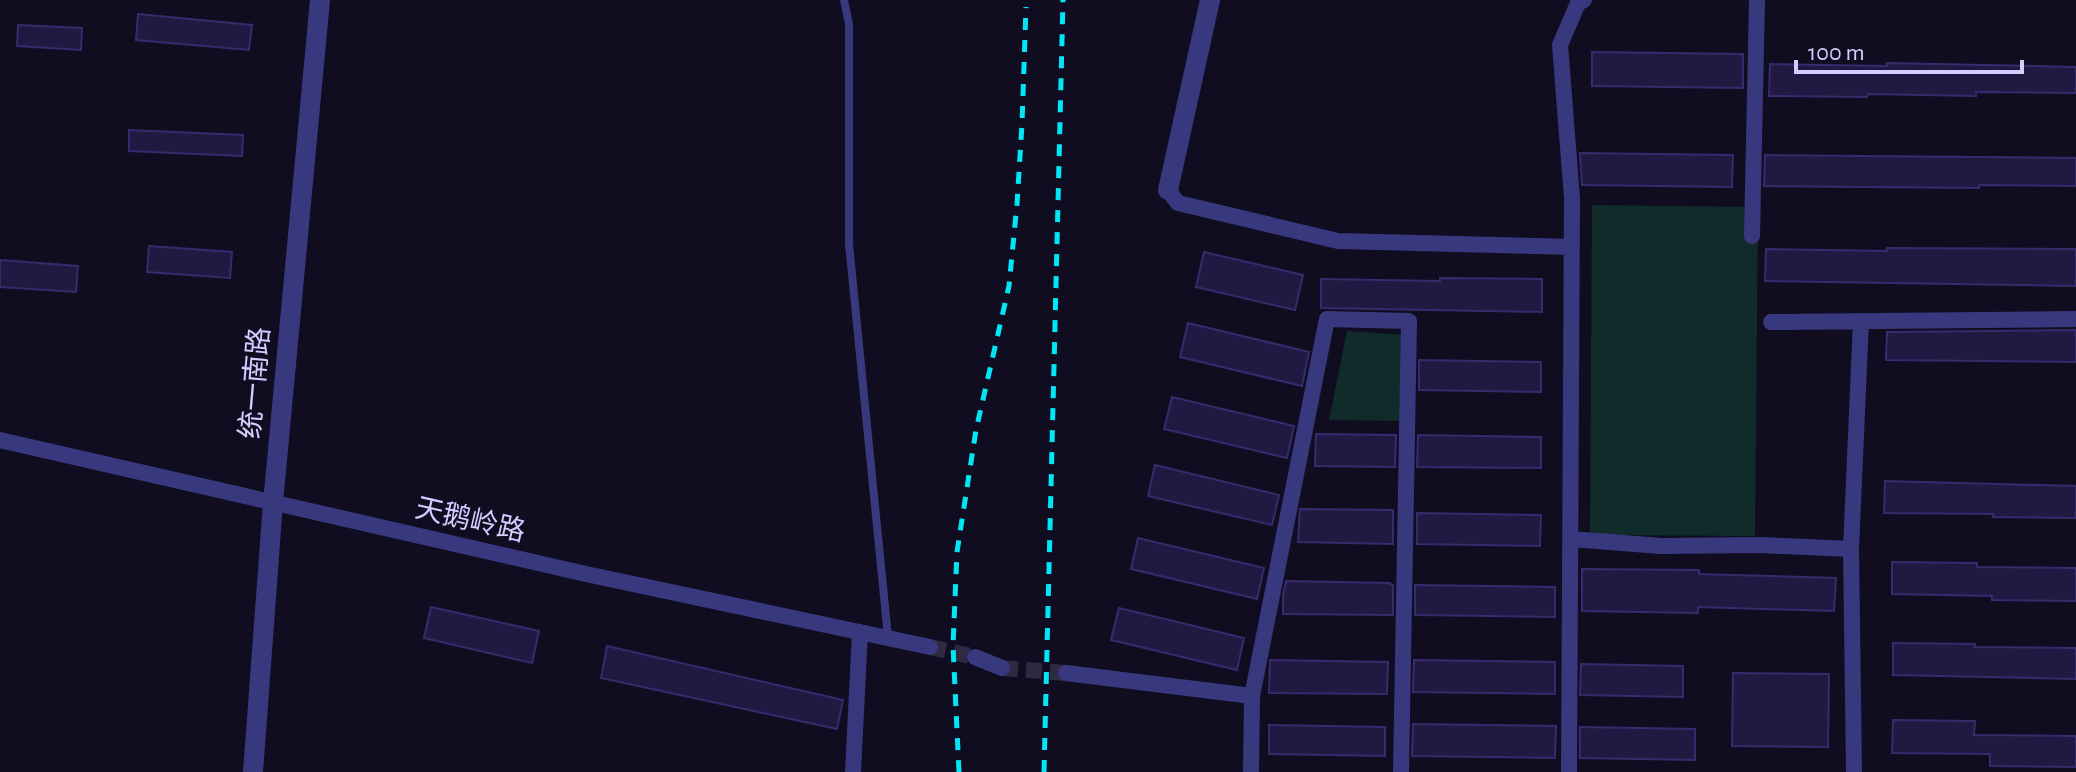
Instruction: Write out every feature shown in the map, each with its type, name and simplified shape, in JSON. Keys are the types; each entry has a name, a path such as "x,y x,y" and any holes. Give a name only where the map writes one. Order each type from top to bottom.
{"street":[{"name":"统一南路","path":"253,772 273,503 320,0"},
{"path":"1210,0 1168,190 1178,203 1338,241 1572,247"},
{"path":"1569,772 1572,198 1560,45 1578,3 1584,0"},
{"path":"1752,236 1757,0"},
{"path":"1251,772 1252,696 1327,319 1409,321 1401,772"},
{"path":"1771,322 2076,319"},
{"path":"1854,772 1851,549 1861,321"},
{"name":"天鹅岭路","path":"0,440 586,574 930,647"},
{"path":"1571,539 1661,546 1760,545 1851,549"},
{"path":"853,772 860,632"},
{"path":"975,657 1002,668"},
{"path":"1066,673 1252,696"}],"lane":[{"path":"844,0 849,24 849,244 888,638"}],"green space":[{"path":"1592,205 1758,207 1755,536 1590,535"},
{"path":"1347,331 1404,335 1403,421 1329,420"}],"building":[{"path":"138,14 252,25 249,50 136,40"},
{"path":"18,25 82,28 81,50 17,46"},
{"path":"1592,52 1743,54 1743,88 1592,86"},
{"path":"1887,63 2076,67 2076,93 1769,96 1770,64 1887,66"},
{"path":"129,130 243,135 242,156 129,151"},
{"path":"1580,153 1733,155 1732,187 1582,185"},
{"path":"1765,155 2076,158 2076,186 1764,186"},
{"path":"149,246 232,252 230,278 147,272"},
{"path":"1887,248 2076,249 2076,286 1765,281 1766,249 1887,251"},
{"path":"1204,252 1303,275 1295,310 1196,287"},
{"path":"0,260 78,266 76,292 0,287"},
{"path":"1440,278 1542,279 1542,312 1321,308 1321,279 1440,281"},
{"path":"1188,323 1309,352 1302,386 1180,357"},
{"path":"2076,330 2076,362 1886,360 1887,332"},
{"path":"1419,360 1541,362 1541,392 1419,390"},
{"path":"1172,397 1294,426 1287,458 1164,429"},
{"path":"1316,434 1396,435 1395,467 1315,466"},
{"path":"1418,435 1541,437 1541,468 1417,467"},
{"path":"1155,465 1279,495 1272,525 1148,496"},
{"path":"1885,481 2076,486 2076,518 1884,513"},
{"path":"1300,509 1393,510 1393,544 1298,542"},
{"path":"1417,513 1541,515 1540,546 1417,544"},
{"path":"1138,538 1264,568 1257,599 1131,569"},
{"path":"1892,562 2076,568 2076,601 1892,594"},
{"path":"1582,569 1699,570 1699,574 1836,578 1834,611 1698,607 1698,613 1582,611"},
{"path":"1286,581 1390,583 1393,585 1393,615 1283,614"},
{"path":"1415,585 1555,587 1555,617 1415,615"},
{"path":"431,607 539,631 532,663 424,638"},
{"path":"1119,608 1244,638 1237,670 1111,640"},
{"path":"1893,643 2076,648 2076,679 1893,675"},
{"path":"607,646 843,700 837,729 601,678"},
{"path":"1270,660 1388,662 1387,694 1269,693"},
{"path":"1414,660 1555,662 1555,694 1413,692"},
{"path":"1581,664 1683,666 1683,697 1580,695"},
{"path":"1733,673 1829,674 1828,747 1732,746"},
{"path":"1893,720 1975,721 1974,735 2076,736 2076,767 1990,766 1990,754 1892,753"},
{"path":"1413,724 1556,726 1555,758 1412,756"},
{"path":"1269,725 1385,727 1385,756 1269,754"},
{"path":"1580,727 1695,729 1695,760 1580,758"}],"tunnel":[{"path":"930,647 975,657"},
{"path":"1002,668 1066,673"}],"railway":[{"path":"1044,772 1063,0"},
{"path":"959,772 953,646 957,552 976,430 1009,286 1022,124 1026,7"}]}
